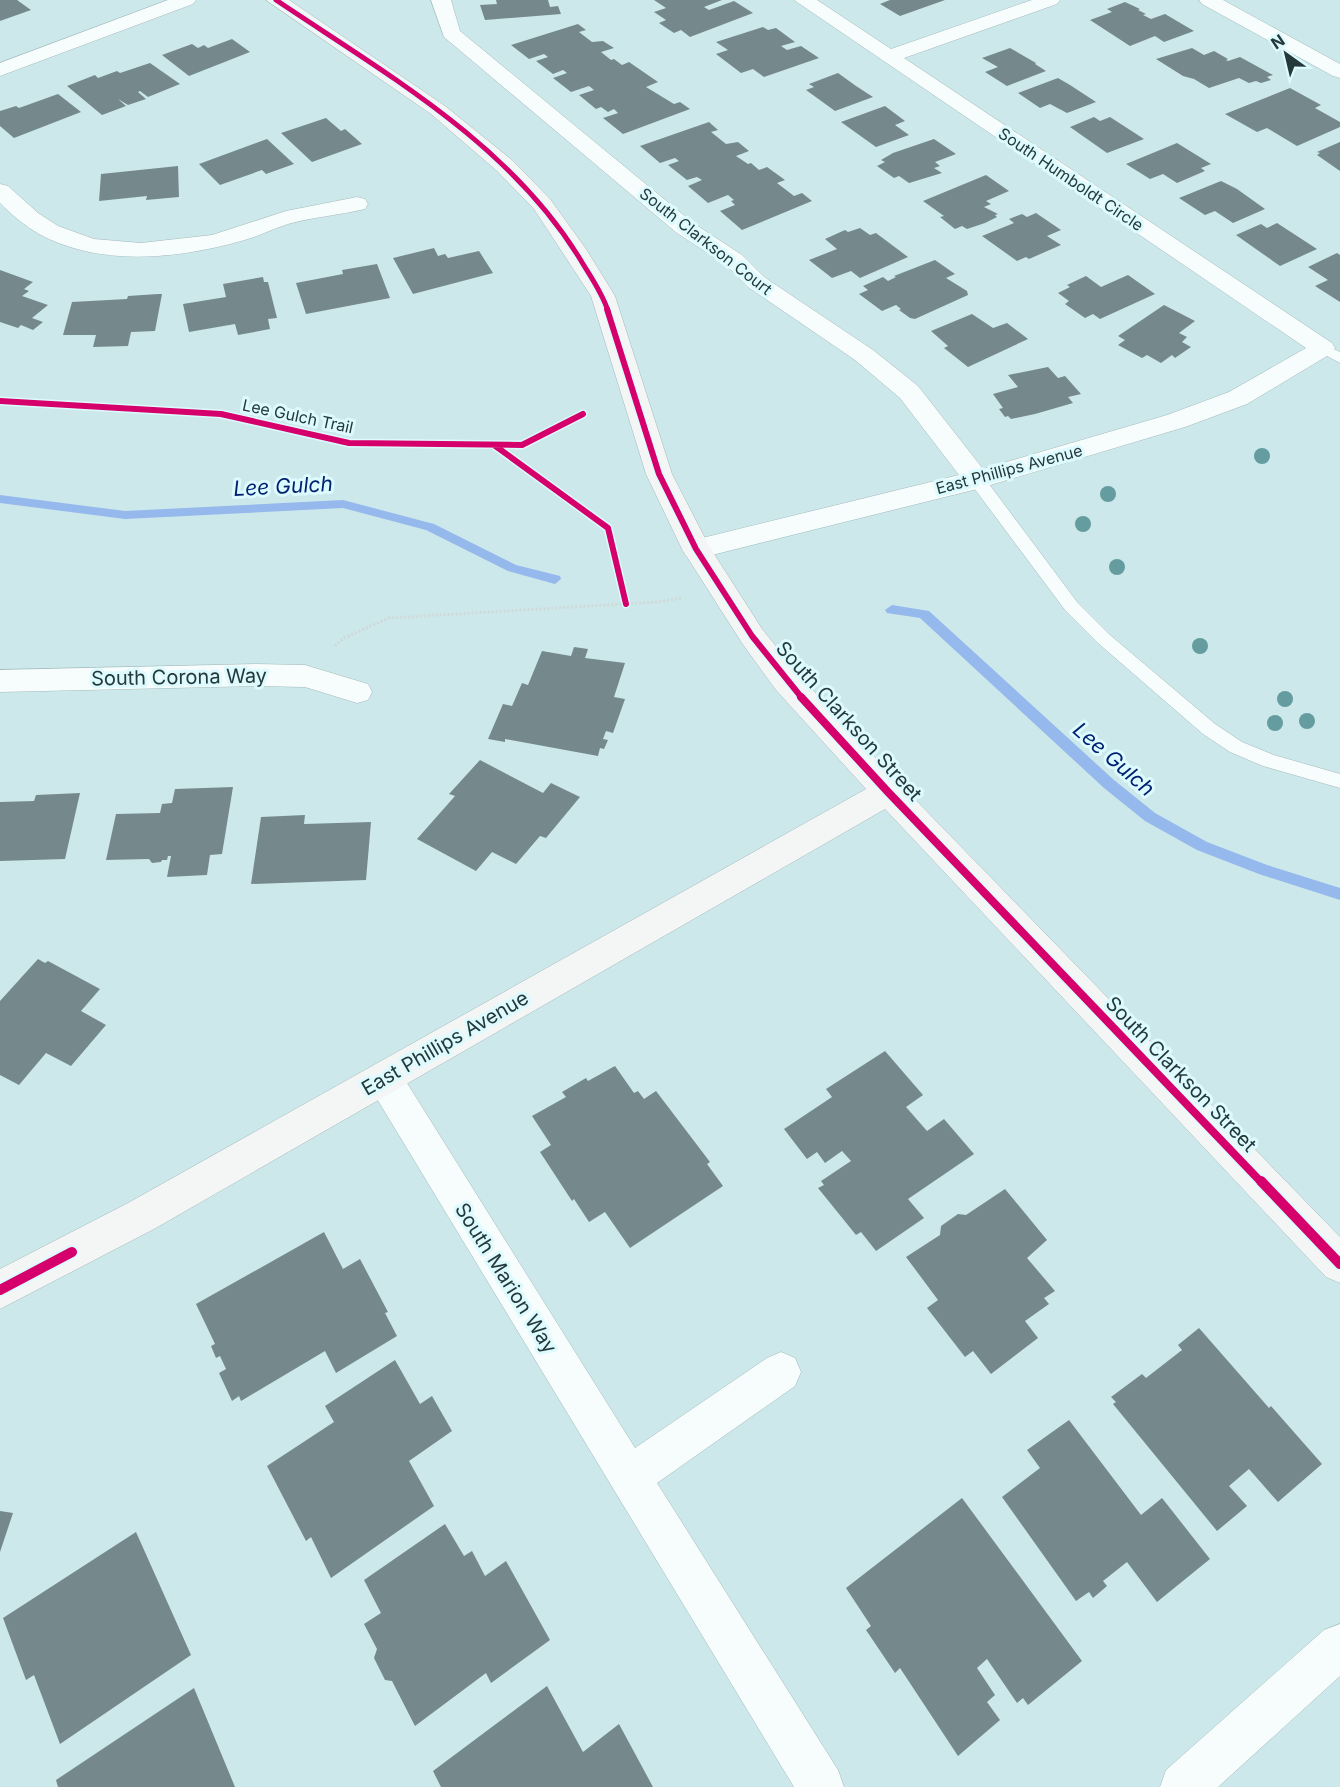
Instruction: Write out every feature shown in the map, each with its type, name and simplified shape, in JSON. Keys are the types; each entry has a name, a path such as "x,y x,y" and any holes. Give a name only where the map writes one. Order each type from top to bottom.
{"street":[{"path":"0,70 186,0"},
{"name":"South Clarkson Street","path":"276,0 438,110 504,165 542,204 574,249 603,296 659,474 696,549 722,592 787,682 888,792 1340,1263"},
{"name":"South Clarkson Court","path":"441,0 451,33 685,228 734,260 756,282 864,355 909,392 977,480"},
{"name":"South Humboldt Circle","path":"804,0 1324,354"},
{"path":"889,57 1050,0"},
{"path":"1209,0 1340,72"},
{"path":"0,191 28,217 50,231 81,243 110,248 175,249 236,236 286,218 357,204"},
{"name":"East Phillips Avenue","path":"696,549 977,480 1186,418 1238,398 1324,354"},
{"name":"South Corona Way","path":"0,681 256,675 305,676 357,692"},
{"name":"East Phillips Avenue","path":"0,1290 141,1216 888,792"},
{"name":"South Marion Way","path":"384,1078 821,1787"},
{"path":"629,1477 781,1372"},
{"path":"1183,1787 1340,1646"}],"lane":[{"path":"977,480 1071,606 1104,639 1209,729 1236,747 1269,760 1340,781"}],"path":[{"path":"305,676 344,638 389,618 657,602 722,592"},
{"path":"623,593 626,604"}],"building":[{"path":"0,0 17,0 31,10 0,21"},
{"path":"496,0 548,0 550,7 558,6 561,14 485,20 480,5 497,4"},
{"path":"654,0 722,0 704,7 709,10 734,1 753,13 690,37 681,30 674,33 659,23 666,20 654,12 666,8"},
{"path":"890,0 945,0 900,16 880,4"},
{"path":"1125,2 1140,9 1138,10 1146,14 1143,15 1151,19 1165,14 1194,31 1164,42 1155,36 1130,46 1090,20 1112,12 1107,9"},
{"path":"578,24 586,30 579,32 592,42 603,41 614,48 601,52 611,60 614,59 622,65 629,62 658,82 646,87 674,104 680,102 690,109 623,134 603,118 618,113 614,109 608,112 601,107 596,109 579,95 594,90 589,86 571,92 553,78 567,73 563,70 553,74 536,61 548,57 544,54 529,59 511,45"},
{"path":"763,27 768,30 776,28 795,42 781,46 787,50 801,46 819,58 764,77 753,69 741,73 716,54 728,50 716,42"},
{"path":"232,39 250,52 189,76 162,55 192,44 198,48 204,45 208,48"},
{"path":"1010,48 1046,71 1007,86 985,72 998,67 982,58"},
{"path":"1192,48 1204,55 1214,51 1228,61 1240,57 1273,75 1267,77 1271,80 1261,83 1256,81 1249,83 1239,78 1209,88 1194,79 1183,76 1156,59"},
{"path":"150,63 180,84 148,97 140,91 138,92 146,99 128,105 118,99 126,106 102,115 67,86 95,75 98,78"},
{"path":"838,73 873,97 835,111 806,90 814,87 809,84"},
{"path":"1058,78 1096,102 1067,113 1050,104 1040,108 1018,93"},
{"path":"1290,88 1321,105 1315,108 1340,122 1340,127 1297,146 1267,128 1257,132 1225,114"},
{"path":"58,94 81,112 14,138 0,126 0,111 16,106 19,108"},
{"path":"885,106 905,121 895,125 909,135 876,147 841,122"},
{"path":"1094,117 1100,121 1110,117 1144,139 1107,153 1070,127"},
{"path":"326,118 341,131 345,129 362,144 312,162 281,133"},
{"path":"709,122 718,130 711,132 726,144 738,142 749,151 736,156 748,164 751,163 759,170 767,167 785,180 777,183 794,196 802,193 812,201 742,230 720,211 735,205 731,201 734,200 728,195 708,203 688,186 702,180 697,177 687,180 668,165 679,161 675,158 660,163 640,146"},
{"path":"267,139 294,164 266,174 262,170 220,185 199,164"},
{"path":"934,139 956,154 935,162 940,166 934,168 942,173 909,183 899,176 894,178 877,166 885,162 881,160 893,153"},
{"path":"1340,142 1340,171 1317,155 1320,153 1317,152"},
{"path":"1177,143 1211,164 1201,168 1205,171 1177,183 1163,174 1150,179 1126,164"},
{"path":"178,166 179,197 146,200 147,196 99,201 101,174"},
{"path":"986,175 1009,191 986,201 991,204 984,207 998,214 995,215 997,217 985,223 967,229 962,226 955,229 940,217 944,216 923,201"},
{"path":"1221,181 1237,189 1265,209 1233,223 1215,211 1205,215 1179,198"},
{"path":"1036,213 1061,230 1047,236 1061,245 1029,259 1026,257 1017,261 982,236 1014,223 1009,219 1022,214 1027,217"},
{"path":"1277,223 1317,249 1280,266 1236,235 1261,224 1267,228"},
{"path":"860,228 870,235 876,233 908,257 860,278 851,271 832,278 809,260 837,249 825,239 845,230 848,232"},
{"path":"434,248 438,256 445,254 448,258 479,251 493,273 413,294 393,258"},
{"path":"1337,253 1340,255 1340,302 1315,286 1328,280 1308,267"},
{"path":"935,260 955,274 946,278 967,291 968,295 915,319 899,310 901,309 896,305 882,311 859,294 868,290 863,286 883,277 888,281 896,277 894,276"},
{"path":"377,264 390,298 306,314 296,283 343,274 342,270"},
{"path":"0,270 33,282 24,289 29,291 22,296 48,305 32,318 43,322 33,330 21,325 18,328 0,322"},
{"path":"1128,275 1155,294 1100,319 1093,314 1085,318 1065,304 1069,301 1058,293 1070,287 1067,285 1086,276 1101,287"},
{"path":"263,277 264,282 268,282 277,318 268,319 270,329 238,335 235,324 189,332 183,304 226,297 223,284"},
{"path":"162,294 155,331 131,332 128,346 93,347 96,335 63,335 72,302 127,299 128,296"},
{"path":"1164,305 1195,321 1179,333 1187,337 1182,342 1191,347 1175,358 1172,355 1161,363 1147,355 1142,358 1118,345 1125,340 1118,336"},
{"path":"972,314 993,328 1007,323 1028,339 968,367 944,348 948,346 931,331"},
{"path":"1048,367 1058,378 1065,376 1081,394 1068,397 1073,403 1011,419 1008,416 1005,417 999,409 1003,408 993,394 1018,387 1008,375"},
{"path":"574,647 588,649 585,658 625,663 614,697 625,699 613,733 606,731 603,739 608,740 604,749 600,748 598,756 505,739 505,742 488,739 503,704 512,706 522,683 528,685 542,651 571,656"},
{"path":"480,760 543,793 551,783 580,797 546,838 540,836 516,864 492,852 476,871 417,839 455,796 449,794"},
{"path":"233,787 222,854 210,855 207,875 167,877 171,856 168,856 167,860 152,863 149,859 106,860 116,814 160,813 162,804 172,803 175,789"},
{"path":"80,793 65,859 0,861 0,802 34,801 36,795"},
{"path":"305,815 304,824 371,822 366,880 251,884 261,817"},
{"path":"38,959 45,963 48,961 100,989 81,1011 106,1025 71,1066 46,1053 19,1085 0,1075 0,1001"},
{"path":"885,1051 923,1095 906,1107 927,1131 944,1119 974,1154 908,1199 924,1218 876,1251 861,1232 856,1235 818,1188 824,1185 821,1181 851,1161 842,1151 825,1163 817,1152 807,1159 784,1129 832,1097 826,1089"},
{"path":"615,1066 634,1093 638,1091 644,1099 656,1091 710,1162 707,1164 723,1186 630,1248 605,1212 589,1222 574,1199 572,1201 540,1152 551,1145 532,1116 566,1097 562,1092 586,1078 588,1081"},
{"path":"1005,1189 1047,1240 1027,1258 1055,1291 1044,1298 1049,1304 1025,1321 1038,1338 991,1374 973,1351 965,1357 927,1308 938,1300 906,1257 940,1235 941,1226 958,1214 966,1215"},
{"path":"324,1232 343,1269 360,1259 388,1312 385,1313 397,1336 336,1373 325,1351 241,1401 239,1396 232,1401 219,1373 226,1369 220,1356 216,1358 211,1346 215,1344 196,1304"},
{"path":"1199,1328 1322,1464 1278,1502 1249,1469 1229,1486 1247,1506 1217,1531 1113,1404 1116,1402 1111,1397 1142,1374 1146,1378 1182,1350 1178,1345"},
{"path":"395,1360 420,1404 432,1396 452,1431 409,1461 434,1506 331,1578 311,1537 306,1541 267,1466 334,1422 325,1406"},
{"path":"1069,1420 1141,1515 1162,1498 1210,1559 1157,1602 1127,1562 1103,1581 1107,1586 1093,1598 1089,1592 1076,1601 1002,1497 1040,1468 1027,1450"},
{"path":"962,1498 1082,1661 1028,1705 1023,1698 1017,1703 987,1659 977,1668 995,1695 987,1702 1000,1720 958,1756 900,1668 895,1673 866,1630 871,1626 846,1588"},
{"path":"0,1511 13,1513 0,1552"},
{"path":"445,1524 464,1556 472,1551 485,1576 506,1561 550,1640 491,1683 486,1673 415,1726 392,1681 385,1680 374,1658 377,1649 364,1624 381,1613 364,1580"},
{"path":"136,1532 191,1655 60,1744 34,1675 26,1680 3,1618"},
{"path":"547,1686 583,1752 619,1724 653,1787 441,1787 433,1771"},
{"path":"194,1688 235,1787 58,1787 56,1780"}],"waterway":[{"name":"Lee Gulch","path":"0,499 125,515 343,504 430,527 512,568 555,579"},
{"name":"Lee Gulch","path":"892,610 924,614 1109,784 1150,817 1202,846 1264,870 1340,894"}],"cycle path":[{"path":"276,0 438,110 504,165 542,204 574,249 603,296 659,474 696,549 752,636 787,682 888,792 1340,1264"},
{"name":"Lee Gulch Trail","path":"0,401 221,414 349,443 522,445 583,414"},
{"path":"494,445 608,528 626,604"},
{"path":"0,1290 72,1252"}]}
